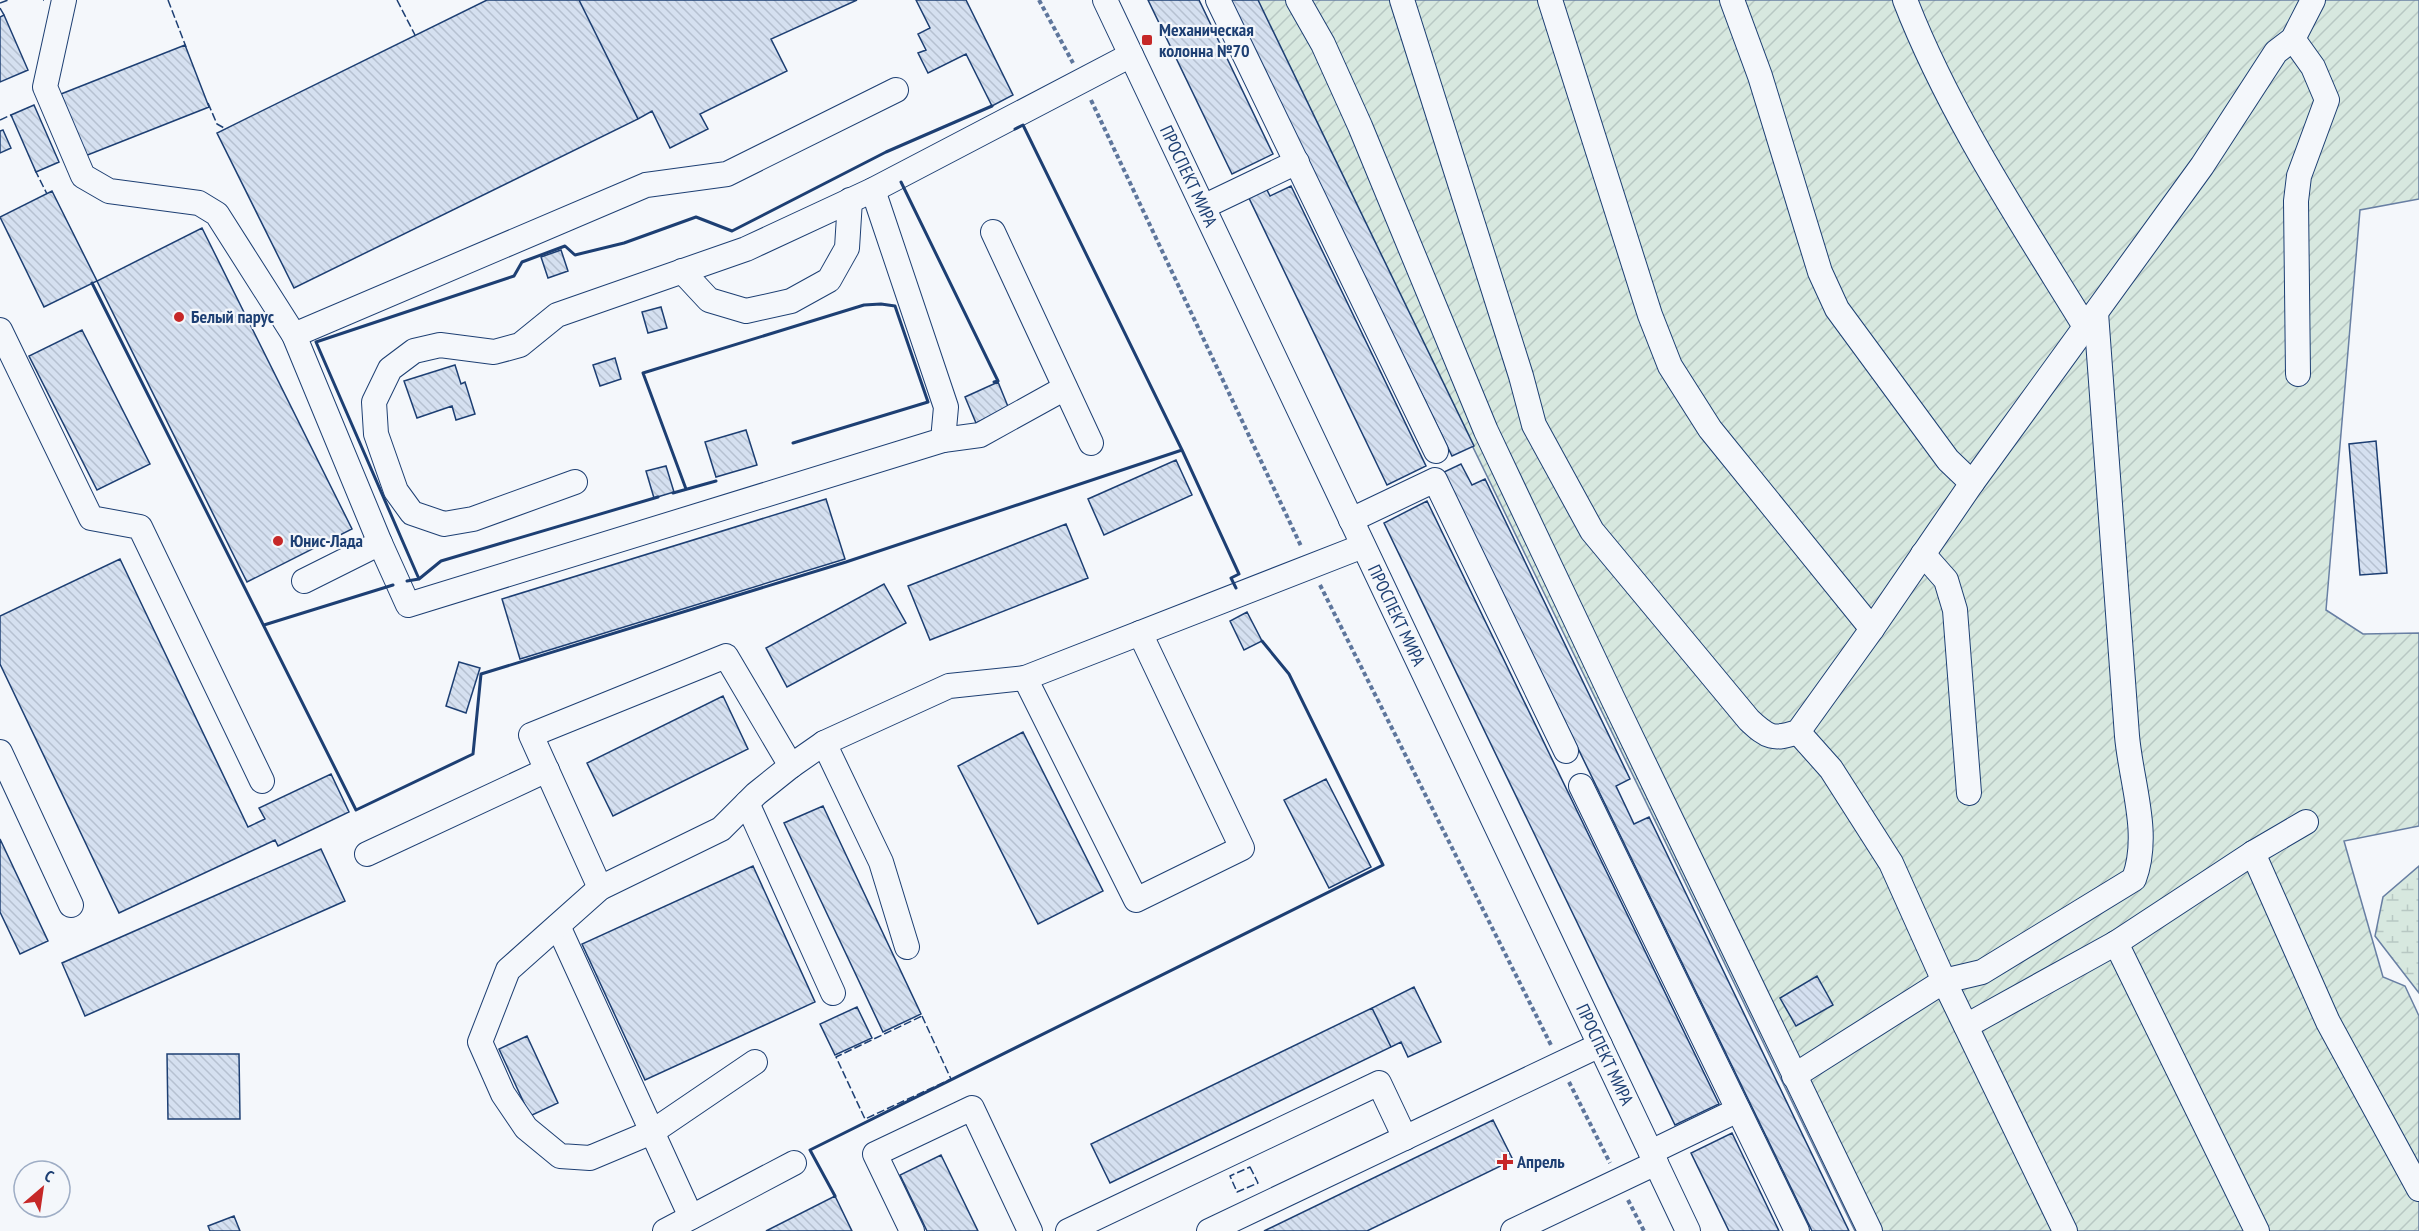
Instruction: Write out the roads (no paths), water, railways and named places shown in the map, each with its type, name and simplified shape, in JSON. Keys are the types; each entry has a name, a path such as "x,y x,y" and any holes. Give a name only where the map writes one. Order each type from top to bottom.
{"street":[{"path":"64,0 45,87 83,176 109,191 199,203 217,214 294,335 408,605 943,440 980,435 1065,388"},
{"name":"ПРОСПЕКТ МИРА","path":"1105,0 1688,1231"},
{"path":"1218,0 1437,451"},
{"path":"1298,0 1323,44 1360,126 1486,431 1870,1231"},
{"path":"1402,0 1521,376 1534,425 1592,531 1749,720 1765,735 1779,738 1798,732 1972,483 2202,166 2276,52 2293,39 2313,0"},
{"path":"1550,0 1650,315 1670,366 1710,429 1872,629"},
{"path":"1732,0 1760,76 1820,272 1837,309 1948,460 1972,483"},
{"path":"1794,1076 1944,981 1982,972 2134,879 2139,865 2141,842 2127,740 2091,321 2001,188 1925,51 1905,0"},
{"path":"2293,39 2313,67 2327,100 2299,176 2296,201 2298,374"},
{"path":"575,482 473,519 444,524 412,513 396,491 376,434 374,402 390,369 414,351 440,345 494,352 520,345 557,315 746,249 873,190 1131,54"},
{"path":"294,335 646,185 727,174 896,90"},
{"path":"1203,207 1297,162"},
{"path":"873,190 946,407 943,440"},
{"path":"682,271 709,300 746,311 791,301 828,280 847,248 850,200"},
{"path":"993,232 1091,443"},
{"path":"0,330 91,518 140,526 262,781"},
{"path":"1351,520 1435,480 1566,751"},
{"path":"304,581 380,543"},
{"path":"755,1062 652,1132 590,1158 560,1156 526,1128 504,1094 480,1042 507,970 600,888 721,829 747,803 791,766 824,743 949,686 1026,678 1363,546"},
{"path":"1923,554 1946,580 1955,610 1969,793"},
{"path":"1026,678 1136,900 1242,848 1140,633"},
{"path":"600,888 531,735 726,656 791,766"},
{"path":"1798,732 1831,769 1891,863 1944,981 2065,1231"},
{"path":"824,743 881,862 907,947"},
{"path":"0,752 71,905"},
{"path":"368,854 547,770"},
{"path":"1581,786 1797,1231"},
{"path":"747,803 833,993"},
{"path":"1966,1026 2116,944 2253,853 2306,822"},
{"path":"2253,853 2328,1022 2419,1189"},
{"path":"558,926 691,1217"},
{"path":"2116,944 2257,1231"},
{"path":"1209,1231 1600,1045"},
{"path":"1068,1231 1379,1083 1405,1138"},
{"path":"912,1231 875,1154 972,1108 1030,1231"},
{"path":"1513,1231 1558,1222 1653,1158 1738,1110"},
{"path":"665,1231 794,1163"}],"place":[{"name":"Механическая колонна №70","path":"1147,40"},
{"name":"Белый парус","path":"179,317"},
{"name":"Юнис-Лада","path":"278,541"},
{"name":"Апрель","path":"1505,1162"}]}
